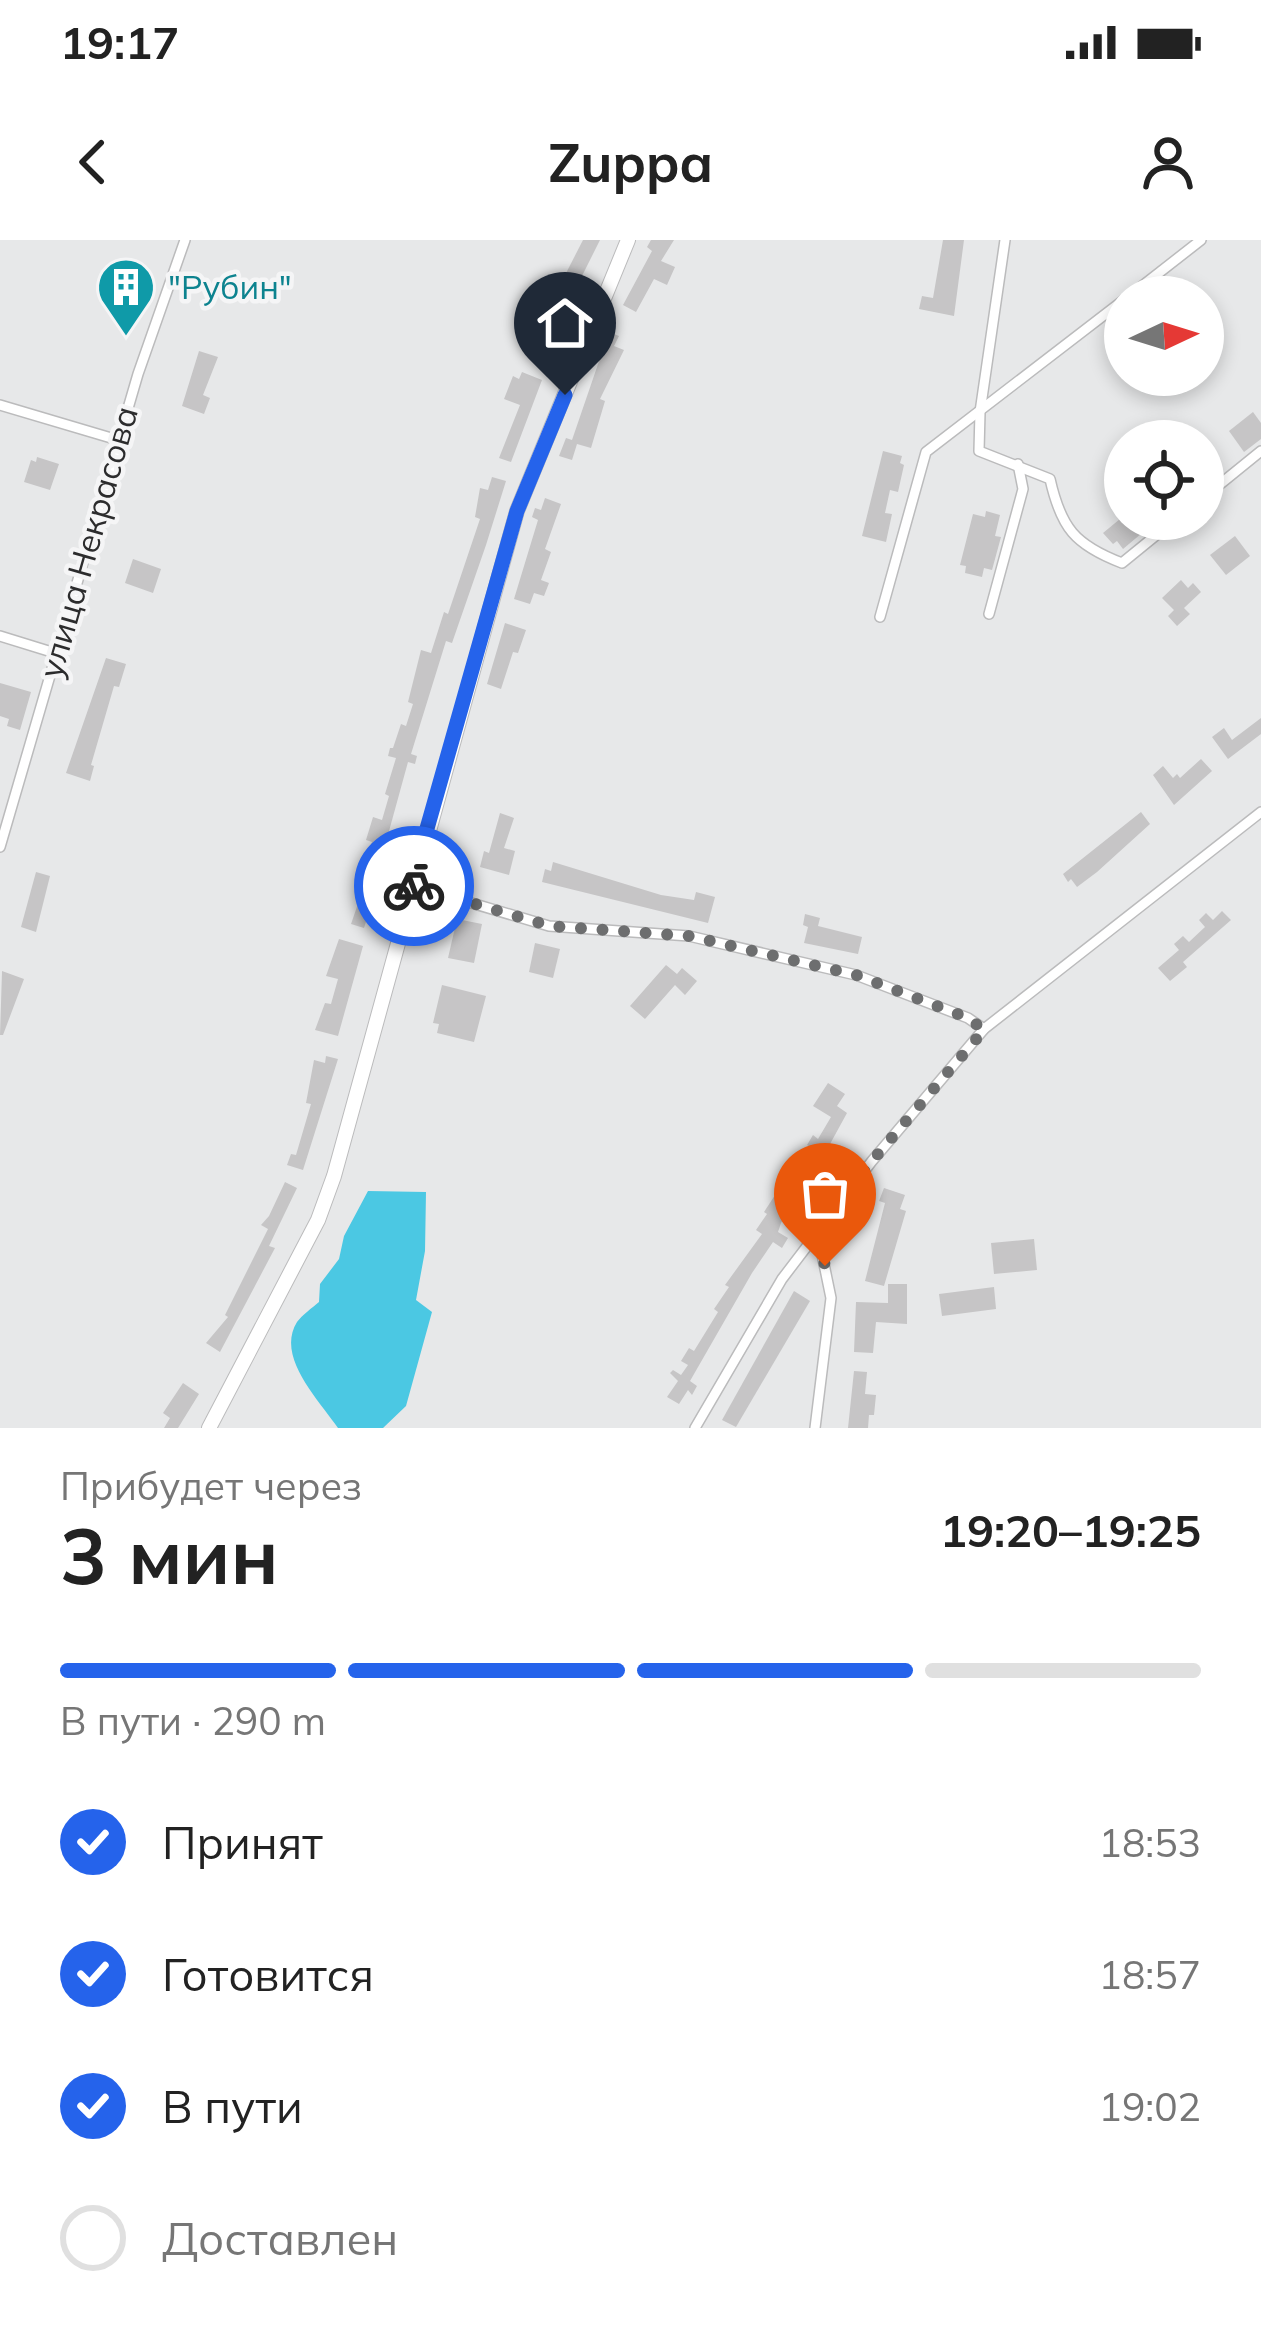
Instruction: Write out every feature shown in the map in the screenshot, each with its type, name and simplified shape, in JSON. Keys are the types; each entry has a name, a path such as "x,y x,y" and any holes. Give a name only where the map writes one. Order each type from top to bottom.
{"street":[{"name":"улица Некрасова","path":"0,847 5,810 118,440 185,240"},
{"path":"209,1428 326,1198 517,511 628,240"},
{"path":"1006,240 980,412 979,451 1050,479 1070,533 1090,551 1122,563 1150,540"},
{"path":"1154,276 1201,240"},
{"path":"880,617 926,452 1104,315"},
{"path":"0,405 118,440"},
{"path":"1224,481 1261,451"},
{"path":"989,614 1023,489 1018,464"},
{"path":"0,636 55,653"},
{"path":"695,1428 782,1279 872,1161 984,1030 1261,812"},
{"path":"411,885 550,926 689,936 856,975 968,1018 984,1030"},
{"path":"814,1428 831,1298 818,1234"}],"water":[{"path":"368,1191 426,1192 425,1251 416,1300 432,1312 406,1406 383,1428 338,1428 302,1378 292,1335 299,1319 319,1302 320,1284 339,1259 344,1236"}],"building":[{"path":"583,240 600,240 576,288 562,281"},
{"path":"651,240 674,240 661,261 675,267 667,285 654,279 636,312 623,305 652,251 647,247"},
{"path":"943,240 964,240 954,316 919,309 922,296 933,298"},
{"path":"548,295 572,305 550,356 537,351 552,314 542,310"},
{"path":"609,332 619,336 614,346 624,350 600,399 605,401 591,448 577,444 572,460 559,456 566,438 572,440"},
{"path":"199,351 218,357 203,395 210,398 204,414 182,406"},
{"path":"522,372 542,380 511,462 499,458 520,405 504,399 513,376 519,379"},
{"path":"1253,412 1261,423 1261,439 1244,452 1229,431"},
{"path":"883,451 902,456 904,465 898,492 890,490 885,513 892,514 886,542 862,536"},
{"path":"37,457 59,464 50,490 24,482 31,460 36,462"},
{"path":"492,477 506,481 452,643 446,641 411,754 417,756 415,764 408,762 364,928 351,924 371,866 365,865 372,842 366,840 373,817 382,820 389,796 385,794 396,758 388,756 390,748 401,724 406,726 413,704 408,702 421,650 431,653 444,612 448,614 480,519 475,517 480,488 488,490"},
{"path":"545,498 561,504 545,549 551,552 541,580 549,583 544,596 534,593 530,604 514,599 538,520 532,517"},
{"path":"986,511 1000,515 995,536 1001,537 992,570 984,568 982,577 965,573 966,566 960,565 973,514 985,517"},
{"path":"1235,536 1250,556 1226,575 1210,555"},
{"path":"1109,540 1134,540 1123,549 1117,541"},
{"path":"133,559 161,569 153,593 125,583"},
{"path":"1181,580 1188,588 1193,583 1201,592 1184,608 1190,614 1177,626 1168,616 1174,610 1162,598"},
{"path":"505,623 526,630 501,689 487,684"},
{"path":"106,658 126,664 119,687 114,686 90,781 66,773"},
{"path":"0,683 31,692 20,730 7,726 9,719 0,716"},
{"path":"1261,718 1261,734 1228,759 1212,737 1224,728 1232,740"},
{"path":"1201,759 1212,771 1174,805 1153,775 1163,766 1173,778 1177,774 1180,778"},
{"path":"1141,812 1150,824 1077,887 1071,879 1068,882 1063,874"},
{"path":"500,813 514,818 504,848 515,851 509,875 480,867"},
{"path":"553,862 661,895 694,900 696,892 715,897 708,923 542,882 545,869 551,871"},
{"path":"36,872 50,876 36,932 21,927"},
{"path":"1222,911 1231,920 1183,962 1187,967 1170,981 1158,968 1179,950 1174,944 1183,936 1189,942 1205,927 1199,920 1206,913 1213,920"},
{"path":"805,914 820,918 818,926 862,937 858,954 804,943"},
{"path":"457,919 482,924 474,963 448,958"},
{"path":"339,939 363,946 338,1036 315,1030 325,1003 331,1004 338,979 326,976"},
{"path":"535,943 560,949 553,978 529,972"},
{"path":"666,965 677,974 682,968 697,981 685,995 675,985 645,1019 630,1006"},
{"path":"2,971 24,979 0,1035"},
{"path":"442,985 486,996 474,1042 437,1033 439,1024 433,1023"},
{"path":"326,1056 338,1059 303,1170 287,1165 291,1154 296,1155 311,1104 306,1103 314,1060 325,1063"},
{"path":"828,1083 845,1094 837,1106 847,1113 824,1155 807,1145 813,1135 818,1139 831,1117 813,1106"},
{"path":"794,1166 810,1176 781,1223 778,1232 788,1238 782,1248 773,1242 752,1273 690,1381 697,1386 692,1395 688,1390 679,1404 667,1397 678,1381 670,1373 681,1375 688,1365 681,1361 689,1348 694,1351 718,1312 714,1309 729,1287 725,1285 762,1234 756,1230 764,1212"},
{"path":"285,1182 297,1188 269,1246 275,1248 220,1352 206,1343 228,1317 268,1229 261,1225"},
{"path":"884,1188 905,1195 900,1209 906,1211 884,1286 865,1281 885,1203 879,1201"},
{"path":"1034,1239 1037,1270 994,1274 991,1243"},
{"path":"888,1284 907,1284 907,1324 876,1322 873,1353 854,1352 856,1302 888,1303"},
{"path":"994,1287 996,1309 942,1316 939,1294"},
{"path":"794,1291 810,1301 736,1427 722,1420"},
{"path":"854,1371 867,1372 865,1394 876,1395 868,1428 848,1428"},
{"path":"183,1383 199,1394 178,1428 164,1428 170,1418 163,1413"}],"way so far":[{"path":"414,886 550,926 689,936 856,975 968,1018 984,1030 872,1161 818,1234 825,1266"}],"place":[{"name":"\"Рубин\"","path":"126,338"}],"route":[{"path":"414,886 517,511 565,395"}]}
